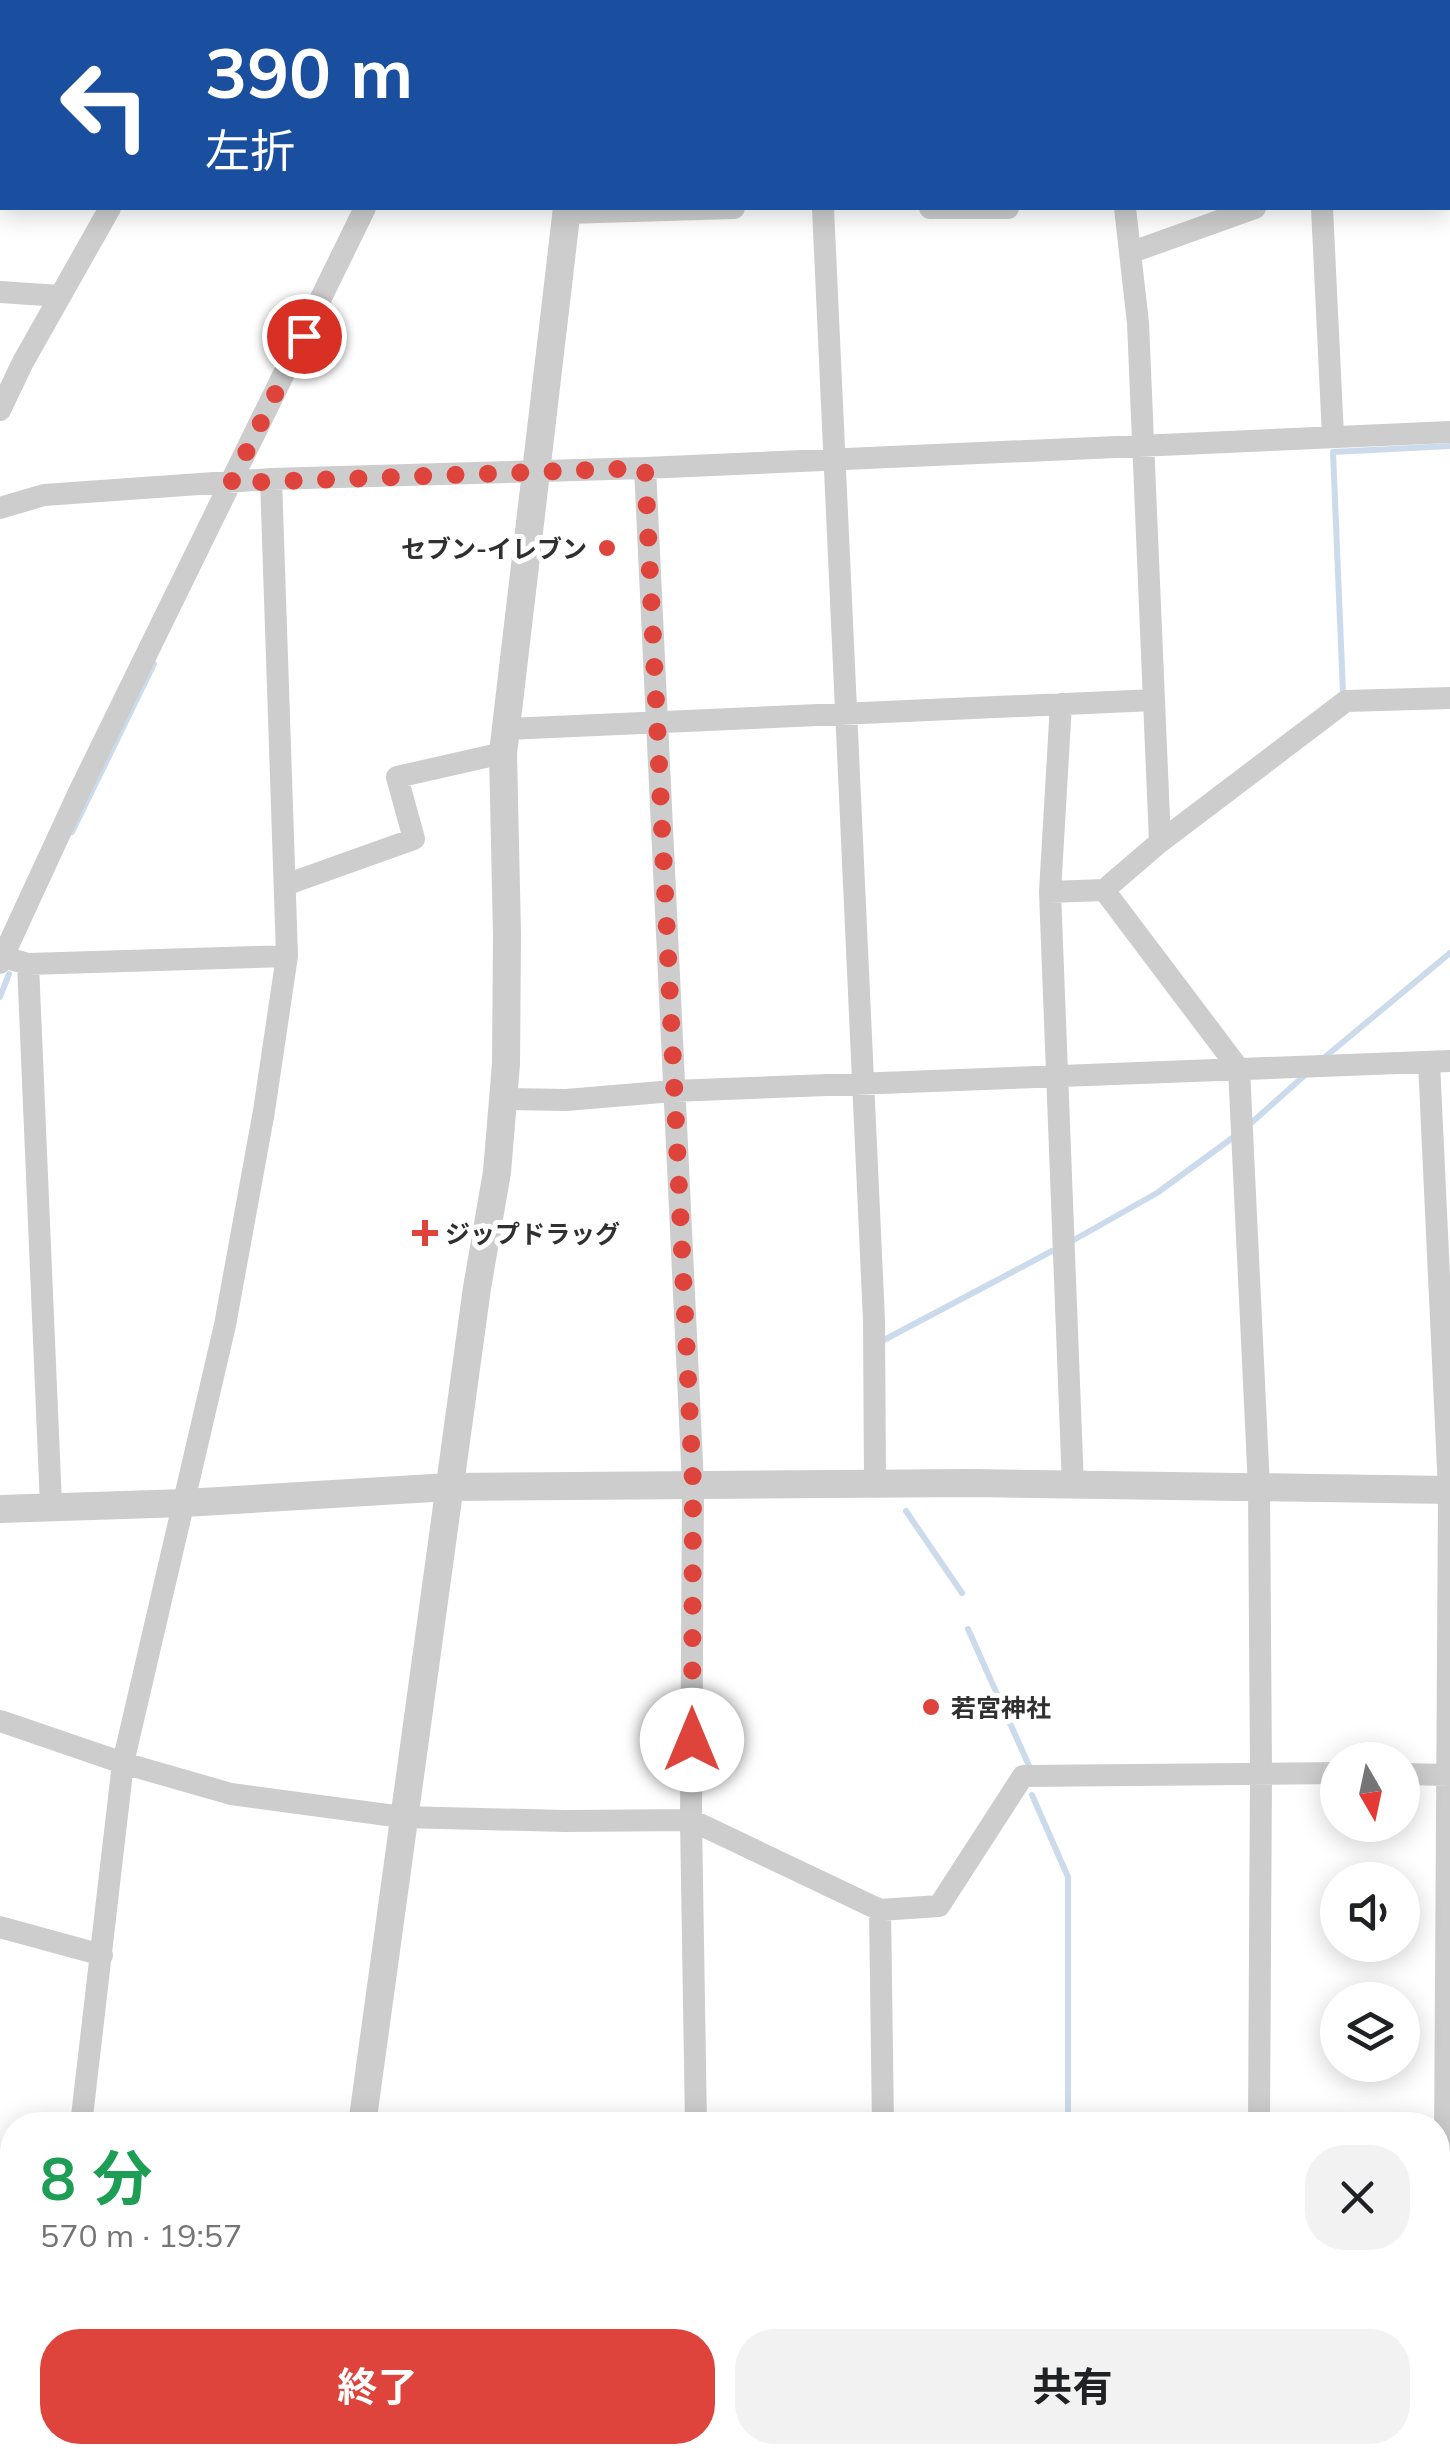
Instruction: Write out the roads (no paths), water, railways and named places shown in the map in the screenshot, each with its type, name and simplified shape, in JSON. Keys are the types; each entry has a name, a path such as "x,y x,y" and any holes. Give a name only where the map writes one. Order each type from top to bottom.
{"street":[{"path":"0,410 109,210"},
{"path":"287,956 28,964 1,959 365,210"},
{"path":"364,2112 402,1817 497,1172 507,935 504,741 567,210"},
{"path":"823,210 874,1320 875,1484"},
{"path":"1125,210 1138,323 1160,842"},
{"path":"1132,252 1249,210"},
{"path":"1322,210 1333,436"},
{"path":"0,292 60,296"},
{"path":"0,508 44,495 271,479 645,468 1450,432"},
{"path":"645,468 693,1484 696,2112"},
{"path":"83,2112 123,1763 232,1286 287,956 271,479"},
{"path":"1050,892 1104,890 1160,842 1346,702 1450,698"},
{"path":"285,885 414,839 397,777 504,741 660,722 1154,700"},
{"path":"1060,704 1050,892 1073,1486"},
{"path":"1104,890 1239,1069 1258,1487 1258,2112"},
{"path":"28,964 51,1506"},
{"path":"503,1099 566,1100 673,1091 1440,1062 1450,1490 1444,2112"},
{"path":"0,1510 449,1487 875,1484 1450,1490"},
{"path":"0,1721 231,1794 402,1817 692,1820 880,1910 939,1906 1023,1776 1320,1773"},
{"path":"1420,1774 1449,1774"},
{"path":"880,1910 883,2112"},
{"path":"0,1928 102,1954"}],"waterway":[{"path":"1346,693 1333,452 1450,446"},
{"path":"72,832 154,664"},
{"path":"1325,1057 1450,953"},
{"path":"0,997 9,974"},
{"path":"1250,1124 1305,1075"},
{"path":"1072,1241 1157,1193 1235,1136"},
{"path":"882,1341 1052,1251"},
{"path":"906,1511 962,1593"},
{"path":"968,1629 1030,1768"},
{"path":"1032,1795 1068,1877 1068,2112"}],"place":[{"name":"セブン-イレブン","path":"607,548"},
{"name":"ジップドラッグ","path":"425,1233"},
{"name":"若宮神社","path":"931,1707"}]}
